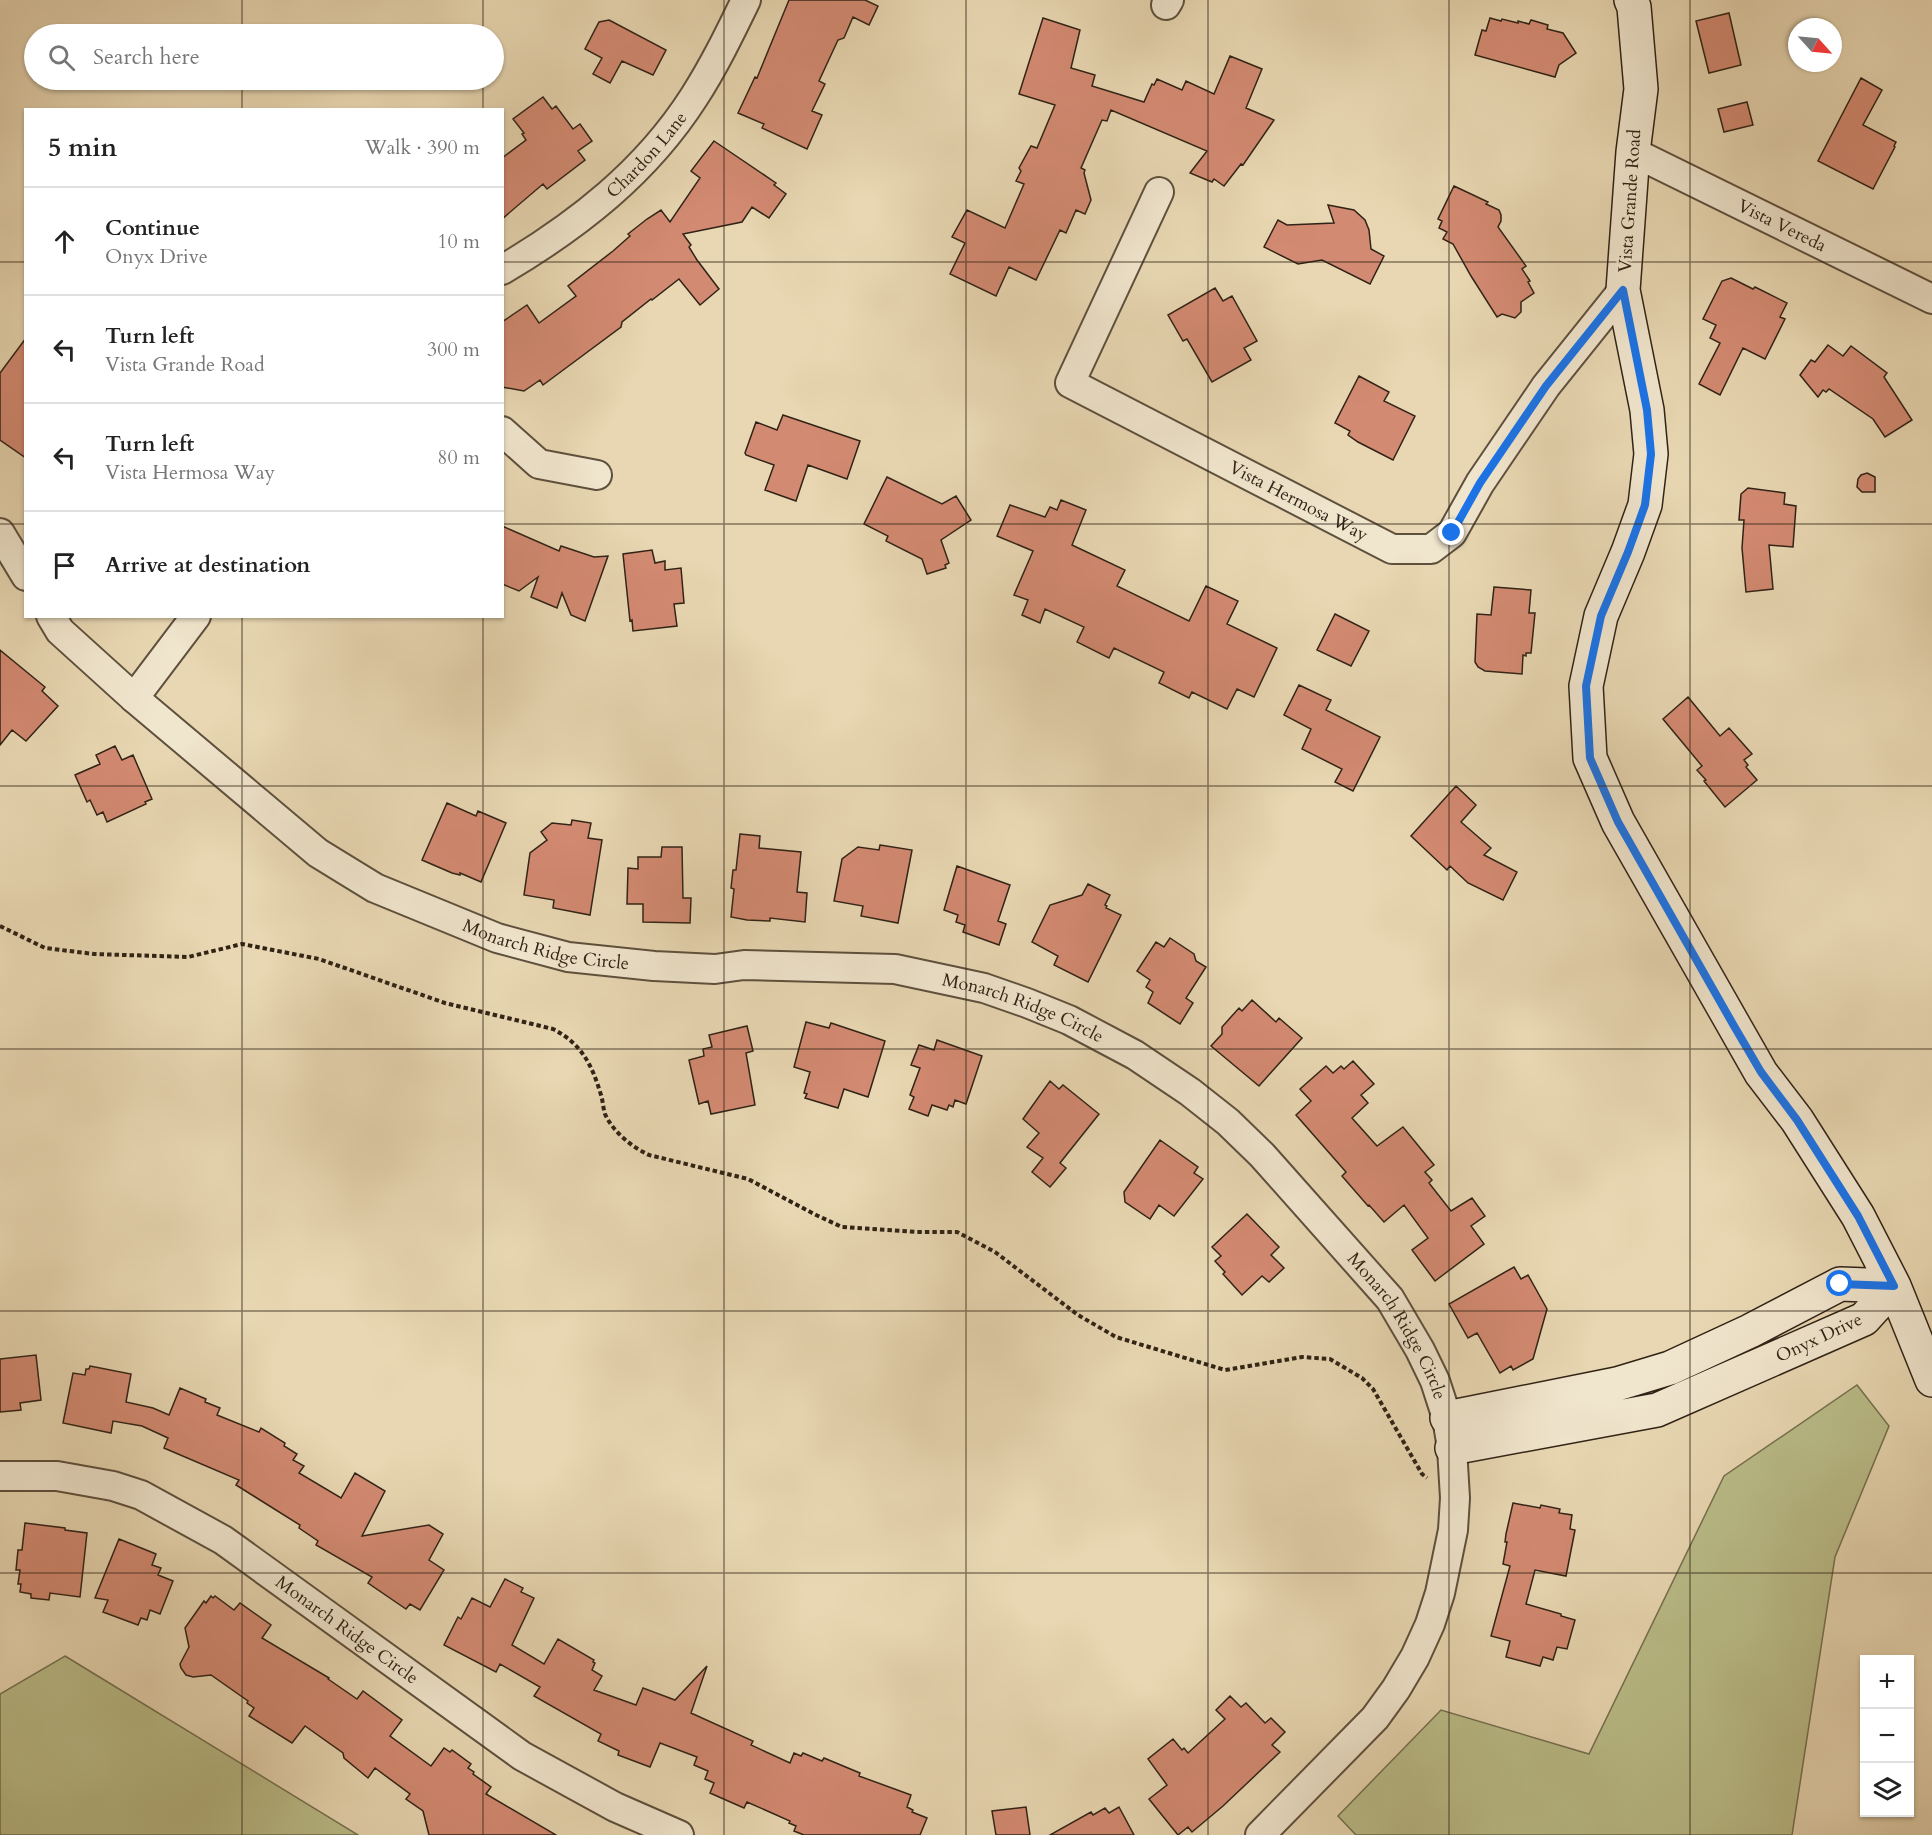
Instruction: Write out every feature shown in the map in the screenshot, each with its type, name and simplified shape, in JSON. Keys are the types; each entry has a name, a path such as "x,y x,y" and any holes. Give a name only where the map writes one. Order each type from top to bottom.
{"street":[{"name":"Chardon Lane","path":"504,269 593,210 649,156 673,128 694,97 722,50 746,0"},
{"name":"Vista Grande Road","path":"1631,0 1634,7 1641,89 1633,152 1623,290 1647,410 1651,454 1645,505 1601,616 1593,651 1586,686 1590,758 1618,822 1734,1026 1761,1072 1797,1120 1858,1216 1894,1286 1932,1380"},
{"name":"Vista Vereda","path":"1633,152 1932,299"},
{"name":"Vista Hermosa Way","path":"1159,192 1070,383 1392,549 1431,549 1452,533 1480,483 1546,386 1623,290"},
{"path":"504,432 539,464 597,476"},
{"path":"0,533 24,573"},
{"name":"Monarch Ridge Circle","path":"52,618 60,631 134,698 318,853 375,888 497,938 568,957 654,966 715,969 744,965 895,969 965,983 1027,1003 1110,1041 1191,1092 1262,1155 1390,1299 1420,1350 1435,1382 1450,1433 1455,1498 1453,1530 1440,1593 1430,1624 1415,1657 1375,1718 1260,1835"},
{"path":"134,698 194,618"},
{"name":"Onyx Drive","path":"1450,1433 1657,1410 1864,1320 1894,1286"},
{"name":"Monarch Ridge Circle","path":"0,1476 65,1477 113,1486 141,1495 223,1540 522,1756 615,1807 679,1835"}],"path":[{"path":"0,926 45,948 94,954 188,957 242,944 319,959 445,1003 553,1029 579,1048 592,1066 605,1114 637,1150 649,1155 748,1179 842,1227 957,1232 995,1252 1078,1315 1116,1336 1198,1363 1226,1370 1302,1357 1330,1359 1362,1378 1373,1389 1422,1474 1455,1498"}],"green space":[{"path":"1857,1385 1889,1426 1835,1557 1792,1835 1356,1835 1338,1816 1441,1710 1589,1754 1724,1476"},
{"path":"65,1656 358,1835 0,1835 0,1694"}],"building":[{"path":"789,0 865,0 878,6 869,25 853,17 844,38 838,40 819,81 825,84 812,111 822,115 807,149 762,128 764,124 738,113 755,77 757,78"},
{"path":"1729,13 1741,65 1709,73 1696,21"},
{"path":"1043,18 1080,30 1071,68 1095,75 1092,86 1144,102 1152,84 1154,85 1157,79 1182,90 1186,81 1214,94 1230,56 1262,69 1246,108 1274,120 1243,165 1241,164 1224,186 1214,179 1212,182 1190,173 1207,151 1111,110 1107,121 1102,120 1081,168 1085,170 1091,200 1085,214 1076,210 1066,233 1060,230 1036,280 1009,267 996,296 950,274 965,243 952,237 967,210 1005,228 1024,184 1016,181 1021,171 1019,168 1031,146 1037,148 1055,105 1019,94"},
{"path":"1490,18 1529,24 1531,20 1548,25 1547,29 1563,33 1576,53 1559,65 1555,77 1475,55 1482,30 1486,31"},
{"path":"609,20 666,50 653,75 622,61 610,83 593,74 602,58 585,49 599,22"},
{"path":"1861,78 1882,90 1863,125 1896,142 1873,189 1818,161"},
{"path":"543,97 552,109 556,106 573,129 580,124 592,141 578,151 585,160 547,189 543,184 504,217 504,156 526,140 522,134 524,133 513,119"},
{"path":"1747,102 1753,125 1724,132 1718,109"},
{"path":"714,141 776,183 774,185 786,194 769,218 752,207 742,222 683,234 691,245 689,247 697,260 719,289 700,305 679,279 622,322 621,327 543,385 540,380 524,391 504,387 504,321 527,305 539,323 576,296 568,286 613,251 630,236 628,234 647,219 661,210 670,222 700,178 691,171"},
{"path":"1454,186 1488,202 1486,204 1499,210 1501,221 1498,227 1526,266 1522,269 1534,293 1521,302 1521,312 1515,318 1502,314 1497,317 1453,244 1443,239 1447,232 1439,228 1442,221 1438,219"},
{"path":"1328,205 1354,210 1365,220 1369,230 1371,249 1384,256 1370,284 1322,260 1298,264 1264,247 1278,220 1287,225 1334,223"},
{"path":"1731,278 1787,303 1780,317 1785,319 1765,359 1743,348 1720,395 1699,384 1720,343 1710,338 1716,325 1703,319 1722,281"},
{"path":"1215,288 1223,301 1232,296 1257,341 1244,348 1251,360 1212,382 1187,339 1183,341 1168,315"},
{"path":"24,341 24,457 0,440 0,373"},
{"path":"1828,345 1843,356 1851,346 1887,373 1884,377 1912,420 1885,437 1873,419 1829,389 1826,392 1823,390 1818,397 1800,375 1811,360 1815,362"},
{"path":"1359,376 1389,392 1384,401 1415,416 1393,460 1358,442 1348,435 1350,431 1335,423"},
{"path":"783,415 860,441 847,479 808,465 796,501 765,490 774,465 745,453 756,422 777,430"},
{"path":"1867,473 1875,477 1875,492 1862,492 1857,487 1858,479"},
{"path":"887,477 942,504 956,496 971,520 941,540 949,563 945,565 946,568 927,574 922,559 886,541 888,536 864,524"},
{"path":"1748,488 1785,493 1784,504 1796,506 1793,547 1769,545 1773,589 1746,592 1742,548 1744,520 1739,520 1741,494"},
{"path":"1061,500 1086,510 1072,545 1125,570 1117,586 1189,621 1206,586 1238,601 1227,624 1277,648 1254,697 1237,689 1227,709 1192,692 1189,698 1159,683 1164,672 1114,648 1109,658 1077,642 1084,627 1045,609 1040,623 1022,615 1028,600 1014,595 1033,551 997,536 1010,505 1045,517 1050,507 1057,510"},
{"path":"504,527 559,551 561,546 594,557 608,556 585,621 571,615 562,593 557,608 531,597 538,577 519,591 504,585"},
{"path":"652,550 655,563 665,561 665,570 681,568 684,603 674,604 677,626 633,631 623,554"},
{"path":"1494,587 1531,590 1529,613 1535,613 1531,653 1523,655 1522,674 1485,671 1475,662 1477,614 1491,615"},
{"path":"1335,614 1369,631 1351,666 1317,650"},
{"path":"0,650 45,687 42,691 58,706 26,741 12,730 0,745"},
{"path":"1299,685 1331,700 1326,710 1380,737 1353,791 1335,782 1342,769 1302,749 1311,729 1284,715"},
{"path":"1688,697 1720,736 1729,728 1752,754 1744,760 1748,765 1746,767 1757,780 1725,807 1697,770 1702,766 1663,719"},
{"path":"115,746 122,760 133,755 152,799 107,822 103,812 97,815 90,800 87,802 75,775 100,764 96,755"},
{"path":"1456,786 1476,805 1461,822 1491,848 1484,855 1517,872 1503,900 1468,883 1450,866 1447,870 1411,836"},
{"path":"447,803 476,816 478,811 506,823 481,882 422,860"},
{"path":"572,820 591,823 588,838 602,840 590,915 553,908 554,900 524,895 530,853 547,840 541,832 552,823 571,825"},
{"path":"740,834 760,836 759,848 801,852 797,892 807,893 805,922 770,918 770,921 747,920 731,917 734,889 731,888 733,870 736,870"},
{"path":"880,845 912,850 898,923 861,916 863,906 834,901 842,859 858,847 879,850"},
{"path":"662,847 682,847 683,898 691,898 690,923 643,922 643,904 627,904 628,868 638,869 638,857 661,857"},
{"path":"957,866 1010,885 998,921 1006,924 999,945 963,932 965,925 956,922 958,915 944,910"},
{"path":"1088,884 1110,895 1105,905 1106,908 1121,915 1088,982 1054,965 1058,956 1032,942 1050,905 1082,895"},
{"path":"1170,938 1194,954 1196,961 1206,967 1186,998 1193,1003 1180,1024 1148,1003 1153,992 1146,987 1150,980 1137,971 1156,942 1164,947"},
{"path":"1252,1000 1276,1022 1279,1018 1302,1038 1259,1086 1211,1046 1222,1034 1222,1027 1239,1008 1242,1011"},
{"path":"806,1022 829,1028 831,1023 885,1041 868,1097 844,1089 838,1108 805,1098 807,1094 804,1093 810,1072 794,1067"},
{"path":"747,1026 753,1051 746,1053 755,1105 711,1114 708,1101 699,1104 689,1060 704,1056 703,1049 712,1047 709,1035"},
{"path":"937,1040 982,1056 966,1104 955,1100 953,1107 949,1105 947,1110 932,1105 928,1116 909,1109 914,1097 910,1095 920,1068 911,1065 919,1045 934,1050"},
{"path":"1353,1061 1374,1084 1361,1095 1368,1103 1352,1118 1377,1146 1403,1127 1434,1165 1425,1172 1432,1180 1429,1183 1451,1211 1472,1198 1485,1216 1471,1226 1484,1244 1435,1281 1412,1250 1428,1238 1404,1205 1384,1222 1342,1176 1346,1172 1296,1115 1311,1101 1300,1089 1326,1066 1333,1073 1341,1066 1344,1069"},
{"path":"1050,1081 1059,1089 1063,1085 1099,1114 1060,1163 1066,1168 1050,1187 1032,1172 1043,1158 1027,1147 1039,1133 1023,1119"},
{"path":"1160,1140 1198,1167 1194,1173 1203,1179 1174,1216 1159,1205 1150,1219 1125,1202 1124,1192"},
{"path":"1247,1214 1279,1247 1271,1255 1284,1268 1269,1282 1262,1276 1242,1295 1223,1274 1225,1272 1215,1261 1221,1256 1212,1247"},
{"path":"1514,1267 1521,1279 1528,1275 1547,1309 1533,1359 1513,1370 1511,1366 1500,1373 1477,1333 1468,1338 1449,1304"},
{"path":"36,1355 41,1400 20,1403 21,1410 0,1412 0,1359"},
{"path":"90,1366 131,1374 126,1402 153,1408 169,1415 180,1388 206,1399 205,1402 220,1408 217,1415 259,1432 261,1428 285,1443 284,1446 297,1454 293,1460 304,1466 299,1473 341,1498 355,1473 385,1491 362,1536 429,1525 443,1534 429,1560 444,1570 420,1610 410,1604 406,1609 368,1583 372,1577 316,1545 318,1541 299,1528 300,1525 236,1485 239,1480 164,1448 168,1438 142,1426 113,1421 111,1433 63,1423 73,1373 85,1375 86,1369"},
{"path":"1513,1503 1560,1509 1559,1513 1572,1515 1570,1529 1575,1530 1566,1576 1535,1570 1526,1604 1575,1620 1567,1649 1557,1647 1553,1660 1543,1657 1540,1666 1506,1657 1510,1641 1491,1636 1510,1566 1503,1564 1506,1534"},
{"path":"25,1523 87,1533 80,1597 50,1593 49,1600 31,1598 31,1594 20,1592 21,1584 18,1584 20,1570 16,1570 18,1550 22,1550"},
{"path":"119,1539 156,1554 152,1565 161,1568 158,1575 173,1581 160,1614 150,1610 147,1620 141,1618 138,1625 103,1612 108,1600 95,1598"},
{"path":"505,1579 523,1588 521,1592 534,1598 512,1645 544,1664 558,1639 594,1660 592,1670 602,1676 594,1690 636,1705 643,1688 675,1700 707,1666 691,1713 753,1741 751,1745 790,1763 794,1753 801,1756 803,1753 822,1761 824,1758 860,1773 859,1776 911,1795 907,1807 913,1810 912,1812 927,1818 920,1835 804,1835 794,1831 796,1826 789,1823 790,1821 747,1802 744,1808 710,1793 714,1783 705,1779 708,1771 694,1765 697,1757 660,1743 650,1767 618,1755 619,1751 598,1741 601,1734 534,1696 540,1687 500,1664 496,1672 444,1645 458,1617 461,1619 472,1598 490,1607"},
{"path":"211,1596 213,1598 215,1596 234,1610 240,1603 271,1625 262,1638 329,1678 357,1699 363,1691 402,1720 390,1736 431,1766 444,1748 450,1752 452,1750 471,1764 468,1768 474,1772 473,1774 491,1787 486,1794 556,1835 429,1835 423,1811 406,1799 410,1794 375,1768 368,1778 344,1758 343,1753 305,1726 292,1743 249,1716 254,1708 247,1703 248,1701 211,1675 193,1677 186,1675 180,1664 189,1647 185,1628 204,1601 206,1603"},
{"path":"1230,1696 1241,1707 1246,1703 1265,1723 1271,1718 1285,1732 1272,1745 1280,1752 1192,1832 1188,1827 1178,1835 1149,1799 1167,1785 1148,1759 1173,1739 1182,1750 1184,1748 1188,1753 1225,1719 1216,1710"},
{"path":"1026,1807 1030,1835 996,1835 992,1811"},
{"path":"1119,1807 1134,1835 1050,1835 1091,1812 1093,1815 1105,1808 1109,1813"}],"route":[{"path":"1452,533 1480,483 1546,386 1623,290 1647,410 1651,454 1645,505 1601,616 1586,686 1590,758 1618,822 1734,1026 1761,1072 1797,1120 1858,1216 1894,1286 1840,1284"}]}
